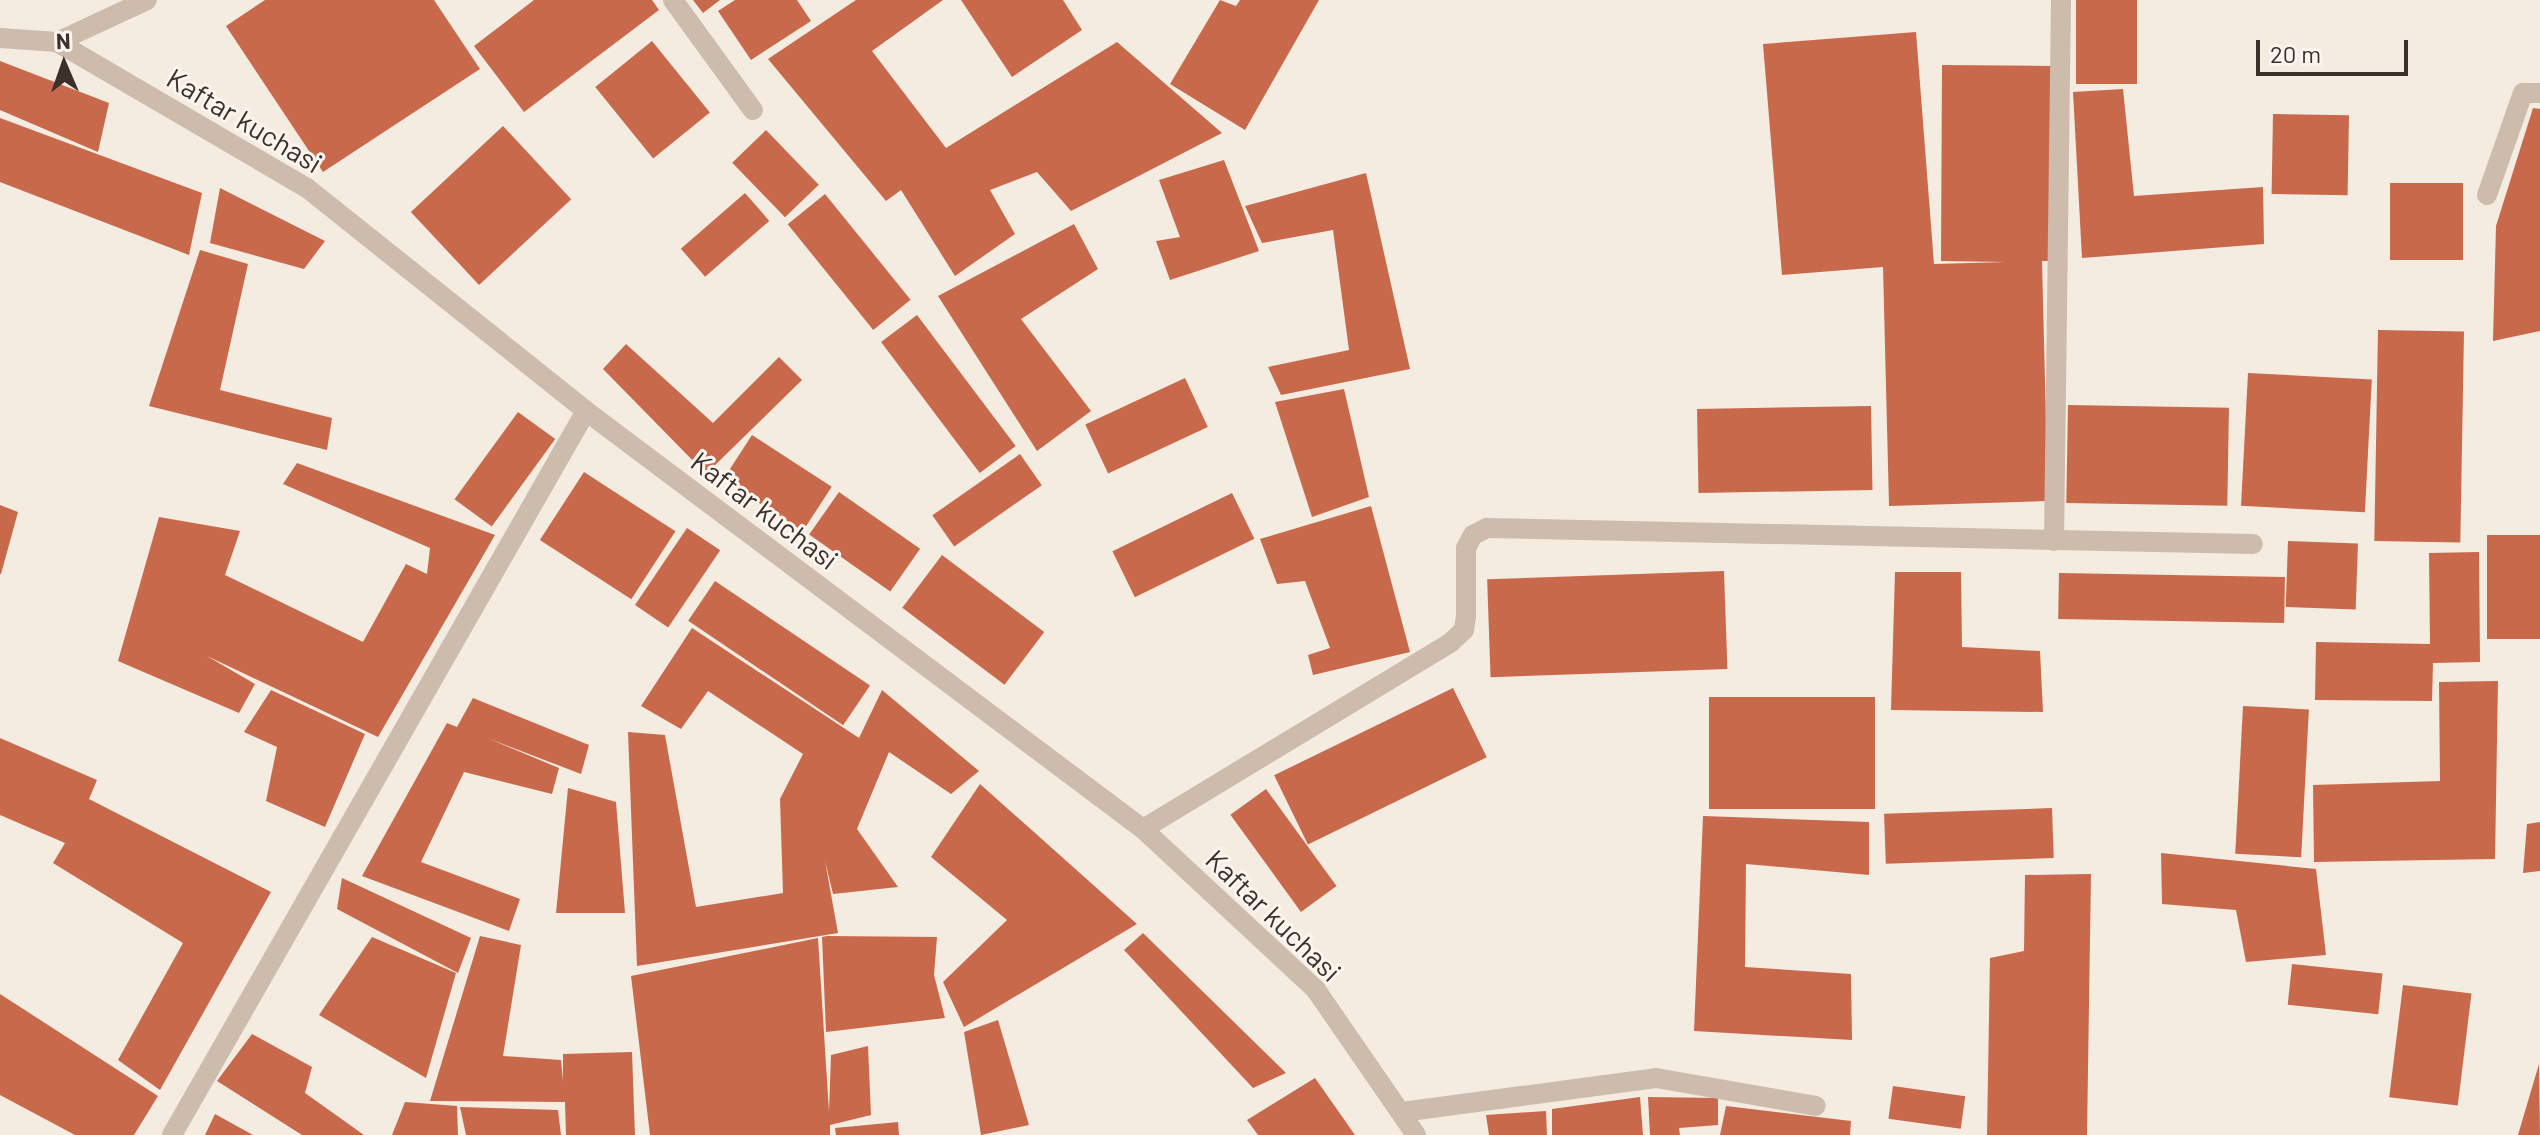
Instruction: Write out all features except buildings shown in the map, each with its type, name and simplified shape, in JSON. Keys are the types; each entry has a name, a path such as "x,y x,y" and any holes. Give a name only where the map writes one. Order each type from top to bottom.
{"street":[{"path":"57,42 147,0"},
{"path":"673,0 753,110"},
{"path":"2054,541 2061,0"},
{"name":"Kaftar kuchasi","path":"0,38 57,42 307,188 586,411 1143,829 1316,990 1416,1135"},
{"path":"2487,195 2523,93 2540,93"},
{"path":"172,1135 586,411"},
{"path":"1143,829 1450,643 1464,630 1466,548 1473,535 1487,528 2253,544"},
{"path":"1402,1112 1656,1078 1816,1106"}]}
